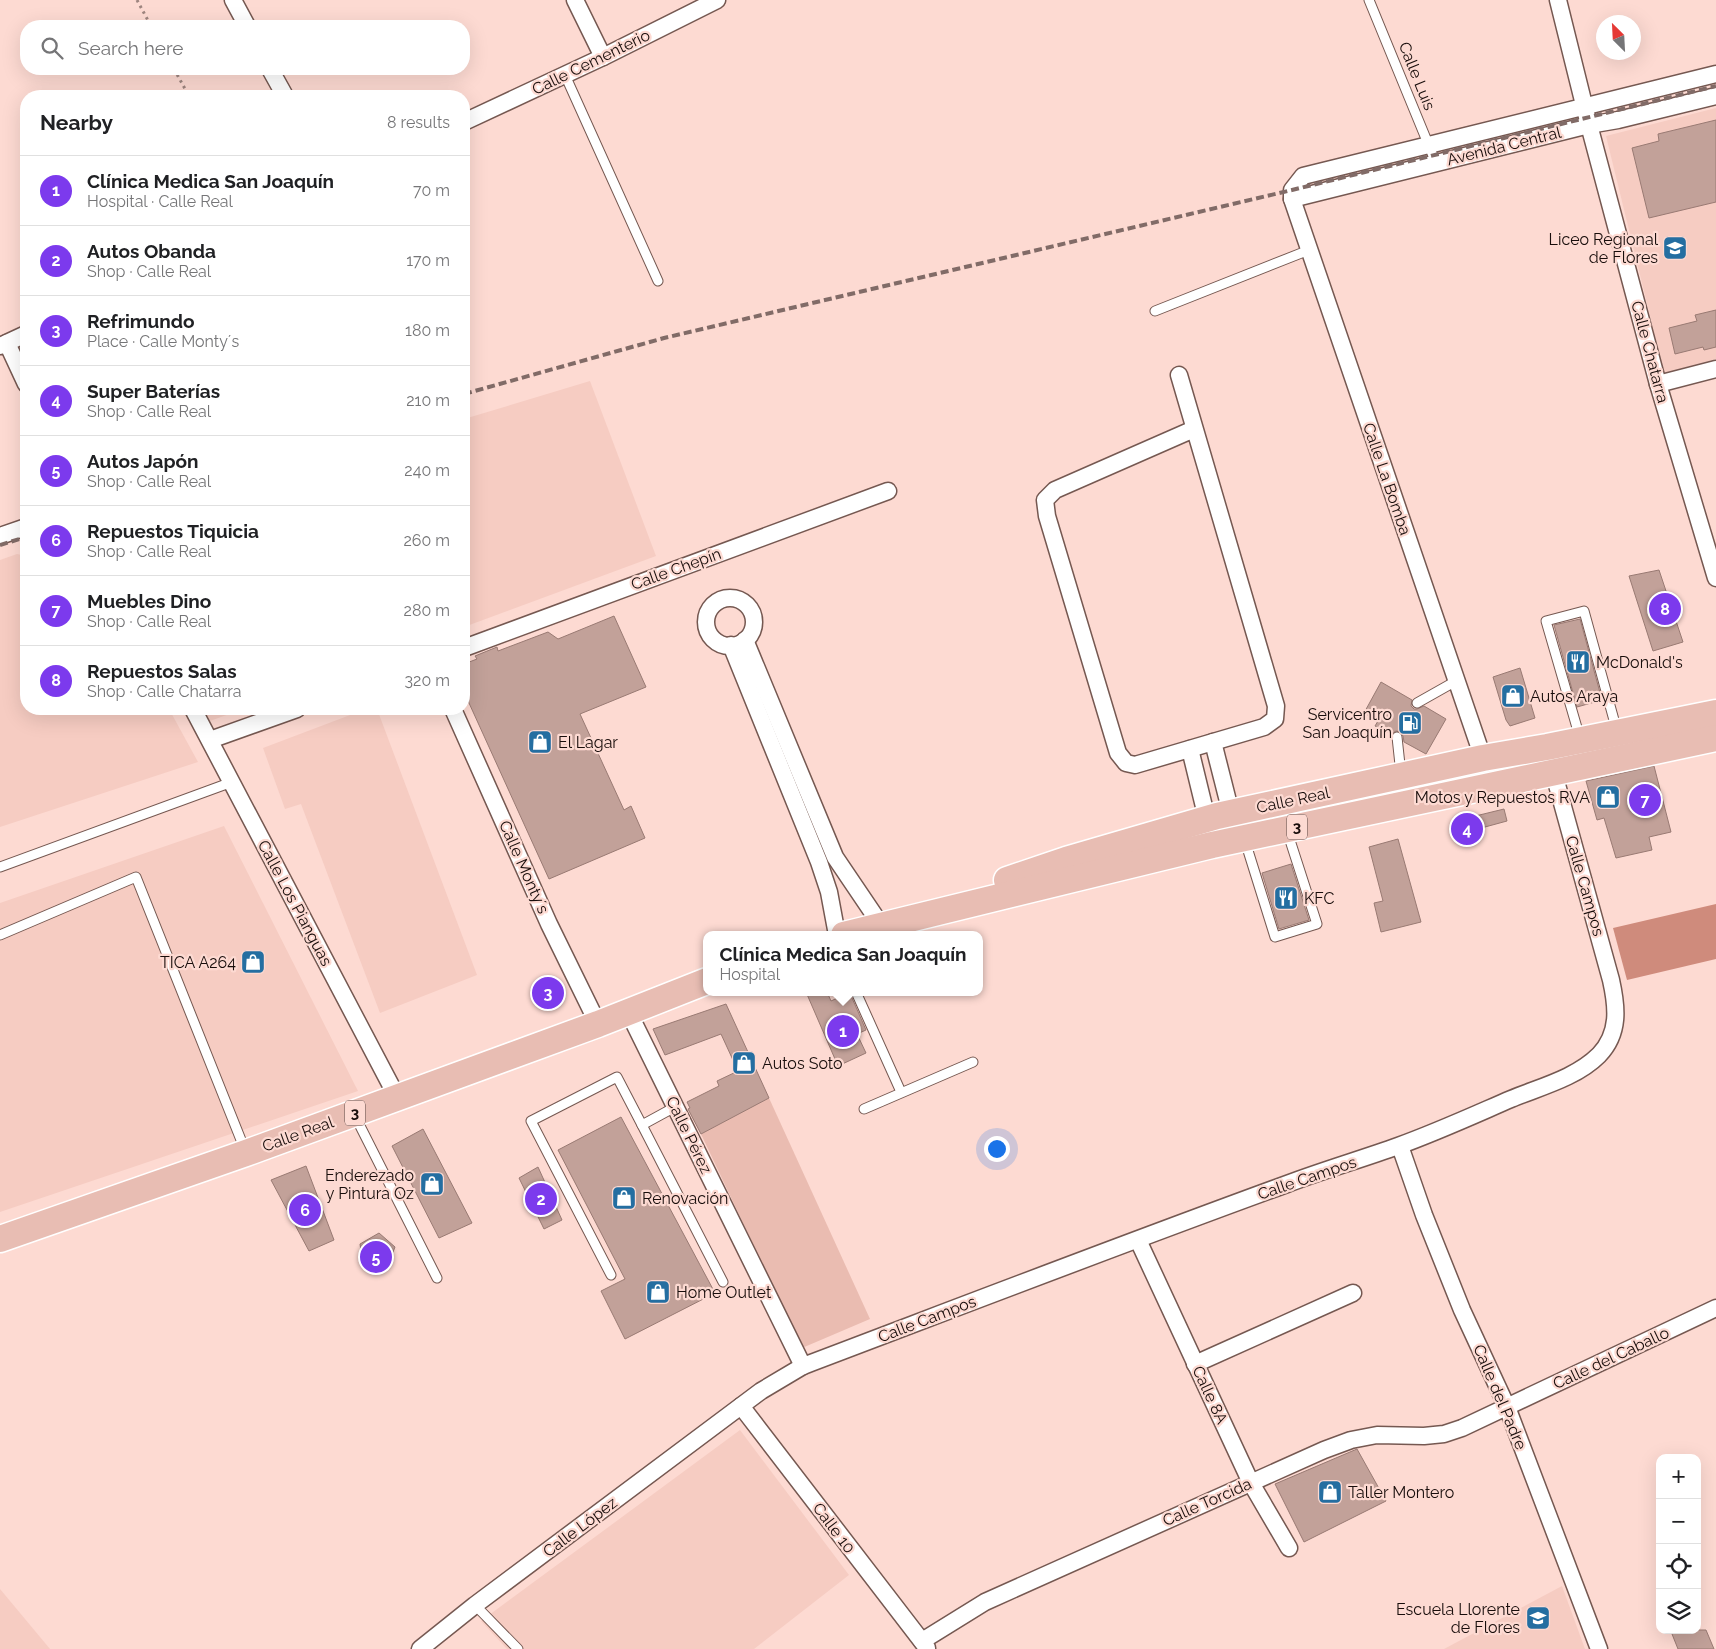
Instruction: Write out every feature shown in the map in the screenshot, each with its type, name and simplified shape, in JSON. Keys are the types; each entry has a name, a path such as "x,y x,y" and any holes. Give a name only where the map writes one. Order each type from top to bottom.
{"main road":[{"name":"Calle Real","path":"857,931 1066,860 1206,819 1483,758 1618,734 1716,713"},
{"path":"1704,740 1702,735 1716,727"},
{"path":"1554,774 1556,765 1561,760 1622,741 1648,728"},
{"name":"Calle Real","path":"881,924 1244,838 1554,774 1704,740"},
{"path":"1387,807 1402,797 1432,784 1470,774 1479,768 1483,758 1500,769 1541,765 1547,767 1554,774"},
{"name":"Calle Real","path":"0,1239 246,1153 598,1024 703,983"}],"street":[{"path":"233,0 245,20"},
{"path":"575,0 603,57"},
{"name":"Calle Cementerio","path":"470,119 603,57 718,0"},
{"name":"Calle Chatarra","path":"1558,0 1658,384 1716,578"},
{"name":"Avenida Central","path":"1716,74 1587,117 1436,163 1292,200 1292,190 1303,176 1429,145 1587,117 1618,120 1716,96"},
{"path":"273,75 282,90"},
{"name":"Calle La Bomba","path":"1292,200 1483,758"},
{"path":"20,337 4,344 20,373"},
{"path":"1658,384 1716,369"},
{"path":"1179,375 1276,706 1275,720 1264,727 1135,765 1126,763 1118,753 1047,516 1046,500 1055,490 1194,429"},
{"name":"Calle Chepín","path":"470,646 888,491"},
{"path":"0,536 20,529"},
{"path":"738,643 827,860 881,924"},
{"name":"Calle Los Pianguas","path":"196,715 396,1097"},
{"path":"210,740 280,715"},
{"name":"Calle Monty´s","path":"456,715 549,924 598,1024"},
{"path":"1213,742 1232,813"},
{"path":"1190,748 1206,819"},
{"name":"Calle Campos","path":"741,1406 761,1391 803,1366 1289,1183 1400,1146 1574,1072 1598,1055 1607,1044 1612,1033 1616,1015 1616,1003 1554,774"},
{"path":"827,860 829,892 835,931"},
{"name":"Calle Pérez","path":"628,1011 803,1366"},
{"name":"Calle del Padre","path":"1400,1146 1424,1215 1462,1310 1507,1407 1599,1649"},
{"name":"Calle 8A","path":"1138,1240 1251,1482 1289,1548"},
{"path":"1196,1364 1353,1293"},
{"name":"Calle del Caballo","path":"1507,1407 1716,1308"},
{"name":"Calle López","path":"420,1649 475,1605 741,1406"},
{"name":"Calle 10","path":"741,1406 925,1645"},
{"name":"Calle Torcida","path":"925,1645 985,1602 1324,1450 1351,1440 1377,1435 1424,1436 1444,1434 1462,1428 1507,1407"}],"lane":[{"name":"Calle Luis","path":"1369,0 1436,163"},
{"path":"565,75 658,282"},
{"path":"1155,311 1309,250"},
{"path":"1581,741 1546,621 1584,611 1618,734"},
{"path":"1417,703 1456,680"},
{"path":"1397,738 1401,776"},
{"path":"0,867 232,782"},
{"path":"1244,838 1275,937 1317,924 1286,829"},
{"path":"0,934 136,877 246,1153"},
{"path":"858,996 901,1092"},
{"path":"864,1109 973,1062"},
{"path":"611,1275 532,1121 617,1077 723,1282"},
{"path":"642,1125 675,1107"},
{"path":"354,1113 437,1278"},
{"path":"475,1605 518,1649"}],"path":[{"path":"136,0 148,20"},
{"path":"177,75 185,90"}],"shaded area":[{"name":"Liceo Regional de Flores","path":"1716,108 1716,359 1664,373 1606,136"},
{"path":"590,381 656,556 470,625 470,417"},
{"path":"20,555 20,715 172,715 198,762 0,827 0,560"},
{"path":"206,715 226,715 210,721"},
{"path":"350,715 379,715 477,975 380,1013 301,804 285,809 263,748"},
{"path":"224,826 358,1091 0,1212 0,903"},
{"path":"1716,904 1716,959 1627,980 1613,928"},
{"path":"769,1098 870,1319 802,1348 701,1134"},
{"path":"740,1430 849,1575 754,1649 507,1649 481,1621"},
{"name":"Escuela Llorente de Flores","path":"1562,1586 1585,1649 1444,1649"},
{"path":"0,1589 50,1649 0,1649"}],"building":[{"path":"1716,120 1716,202 1649,218 1632,148 1659,141 1658,134"},
{"path":"1716,310 1716,347 1704,350 1703,347 1675,354 1669,328 1697,321 1695,315"},
{"path":"1659,570 1683,642 1653,651 1629,576"},
{"name":"El Lagar","path":"614,616 646,687 580,714 624,810 631,806 645,838 549,879 470,705 470,662 477,659 475,656 497,647 498,651 548,632 558,639"},
{"name":"McDonald's","path":"1580,619 1602,700 1577,707 1554,625"},
{"name":"Autos Araya","path":"1520,668 1535,718 1510,726 1506,720 1493,677"},
{"name":"Servicentro San Joaquín","path":"1381,682 1412,700 1411,706 1414,709 1424,706 1446,719 1426,754 1404,742 1400,732 1396,731 1391,734 1375,726 1378,721 1364,713"},
{"path":"1654,766 1671,832 1649,837 1652,850 1616,858 1604,818 1597,820 1586,781"},
{"path":"1504,809 1507,821 1474,830 1475,840 1458,842 1455,821"},
{"path":"1398,839 1421,922 1381,932 1374,903 1383,901 1369,847"},
{"name":"KFC","path":"1291,864 1309,920 1279,929 1262,873"},
{"path":"557,978 564,995 539,1007 531,990"},
{"path":"808,996 829,996 831,1001 842,996 849,996 852,998 866,1030 857,1034 866,1053 838,1066"},
{"name":"Autos Soto","path":"726,1004 769,1098 701,1134 688,1109 690,1108 687,1102 719,1086 717,1081 738,1071 721,1034 665,1055 653,1029"},
{"name":"Renovación","path":"621,1117 715,1293 625,1339 601,1291 625,1279 558,1150"},
{"name":"Enderezado y Pintura Oz","path":"423,1129 472,1223 439,1238 392,1146"},
{"path":"306,1166 334,1240 309,1251 271,1180"},
{"path":"538,1167 562,1220 544,1229 519,1178"},
{"path":"379,1233 395,1247 387,1267 363,1266 360,1244"},
{"name":"Taller Montero","path":"1357,1449 1386,1501 1304,1542 1275,1484"},
{"path":"1701,1630 1706,1630 1714,1649 1678,1649 1672,1634 1701,1634"}],"railway":[{"path":"470,392 664,338 1292,190 1716,86"},
{"path":"0,545 20,539"}],"place":[{"name":"Liceo Regional de Flores","path":"1675,248"},
{"name":"Repuestos Salas","path":"1665,609"},
{"name":"McDonald's","path":"1578,662"},
{"name":"Autos Araya","path":"1513,696"},
{"name":"Servicentro San Joaquín","path":"1410,723"},
{"name":"El Lagar","path":"540,742"},
{"name":"Motos y Repuestos RVA","path":"1608,797"},
{"name":"Muebles Dino","path":"1645,800"},
{"name":"Super Baterías","path":"1467,829"},
{"name":"KFC","path":"1286,898"},
{"name":"TICA A264","path":"253,962"},
{"name":"Refrimundo","path":"548,993"},
{"name":"Clínica Medica San Joaquín","path":"843,1031"},
{"name":"Autos Soto","path":"744,1063"},
{"name":"Enderezado y Pintura Oz","path":"432,1184"},
{"name":"Renovación","path":"624,1198"},
{"name":"Autos Obanda","path":"541,1199"},
{"name":"Repuestos Tiquicia","path":"305,1210"},
{"name":"Autos Japón","path":"376,1257"},
{"name":"Home Outlet","path":"658,1292"},
{"name":"Taller Montero","path":"1330,1492"},
{"name":"Escuela Llorente de Flores","path":"1538,1618"}]}
